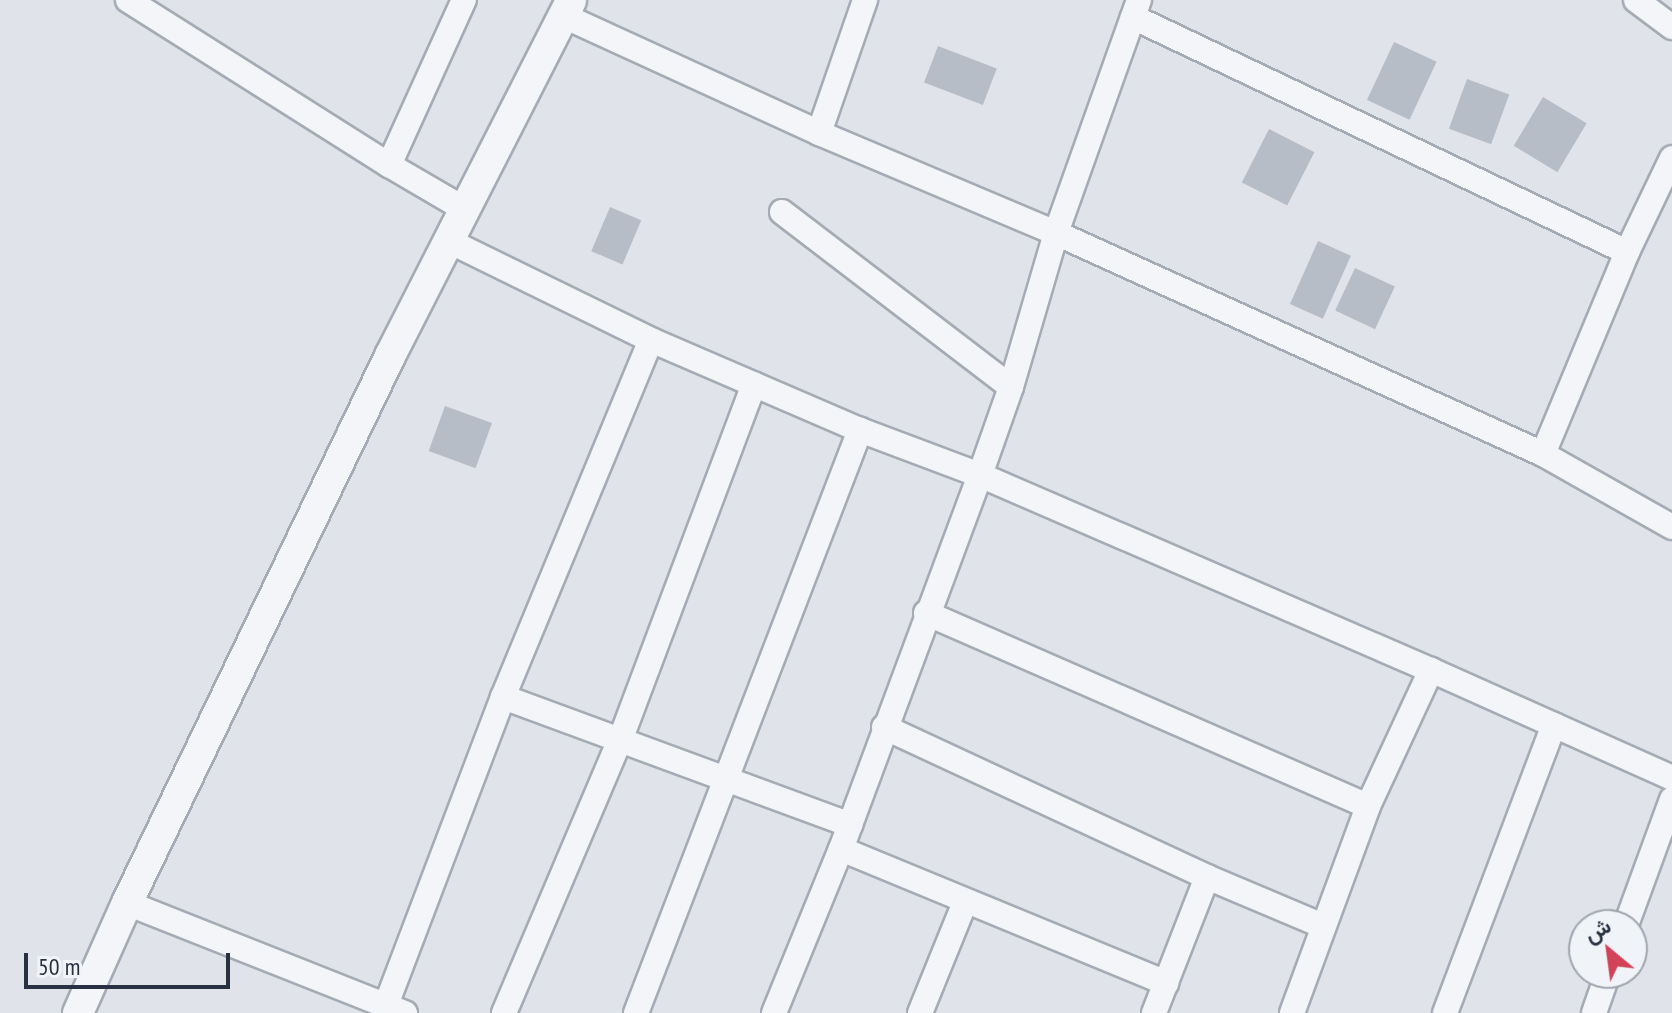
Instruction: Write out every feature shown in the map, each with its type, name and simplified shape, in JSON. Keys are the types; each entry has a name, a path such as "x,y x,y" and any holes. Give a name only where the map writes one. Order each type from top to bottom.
{"street":[{"path":"128,0 389,165 466,210"},
{"path":"389,165 464,0"},
{"path":"819,133 865,0"},
{"path":"1636,0 1672,27"},
{"path":"78,1013 127,903 390,356 451,242 567,8 819,133 1056,233 1543,454 1672,527"},
{"path":"774,1013 841,849 926,613 980,475 1011,387 1056,233 1136,9 1627,252"},
{"path":"1543,454 1627,252 1672,158"},
{"path":"782,212 1011,387"},
{"path":"451,242 651,340 860,430 980,475 1672,778"},
{"path":"127,903 395,1009 503,697 651,340"},
{"path":"504,1013 621,738 754,384"},
{"path":"636,1013 860,430"},
{"path":"926,613 1368,806"},
{"path":"1292,1013 1368,806 1431,670"},
{"path":"503,697 850,825"},
{"path":"1445,1013 1554,725"},
{"path":"884,727 1207,877 1323,926"},
{"path":"1632,909 1672,799"},
{"path":"841,849 1166,983"},
{"path":"1154,1013 1207,877"},
{"path":"920,1013 965,902"},
{"path":"1594,1013 1602,989"}],"building":[{"path":"1394,42 1437,62 1410,120 1367,100"},
{"path":"938,46 997,69 983,105 924,82"},
{"path":"1467,79 1509,94 1491,144 1449,129"},
{"path":"1543,97 1587,123 1557,172 1514,146"},
{"path":"1269,129 1314,152 1287,206 1242,182"},
{"path":"610,207 641,220 623,264 591,251"},
{"path":"1318,241 1351,256 1323,319 1290,304"},
{"path":"1355,268 1395,287 1375,329 1335,311"},
{"path":"445,406 492,423 476,468 429,451"}]}
